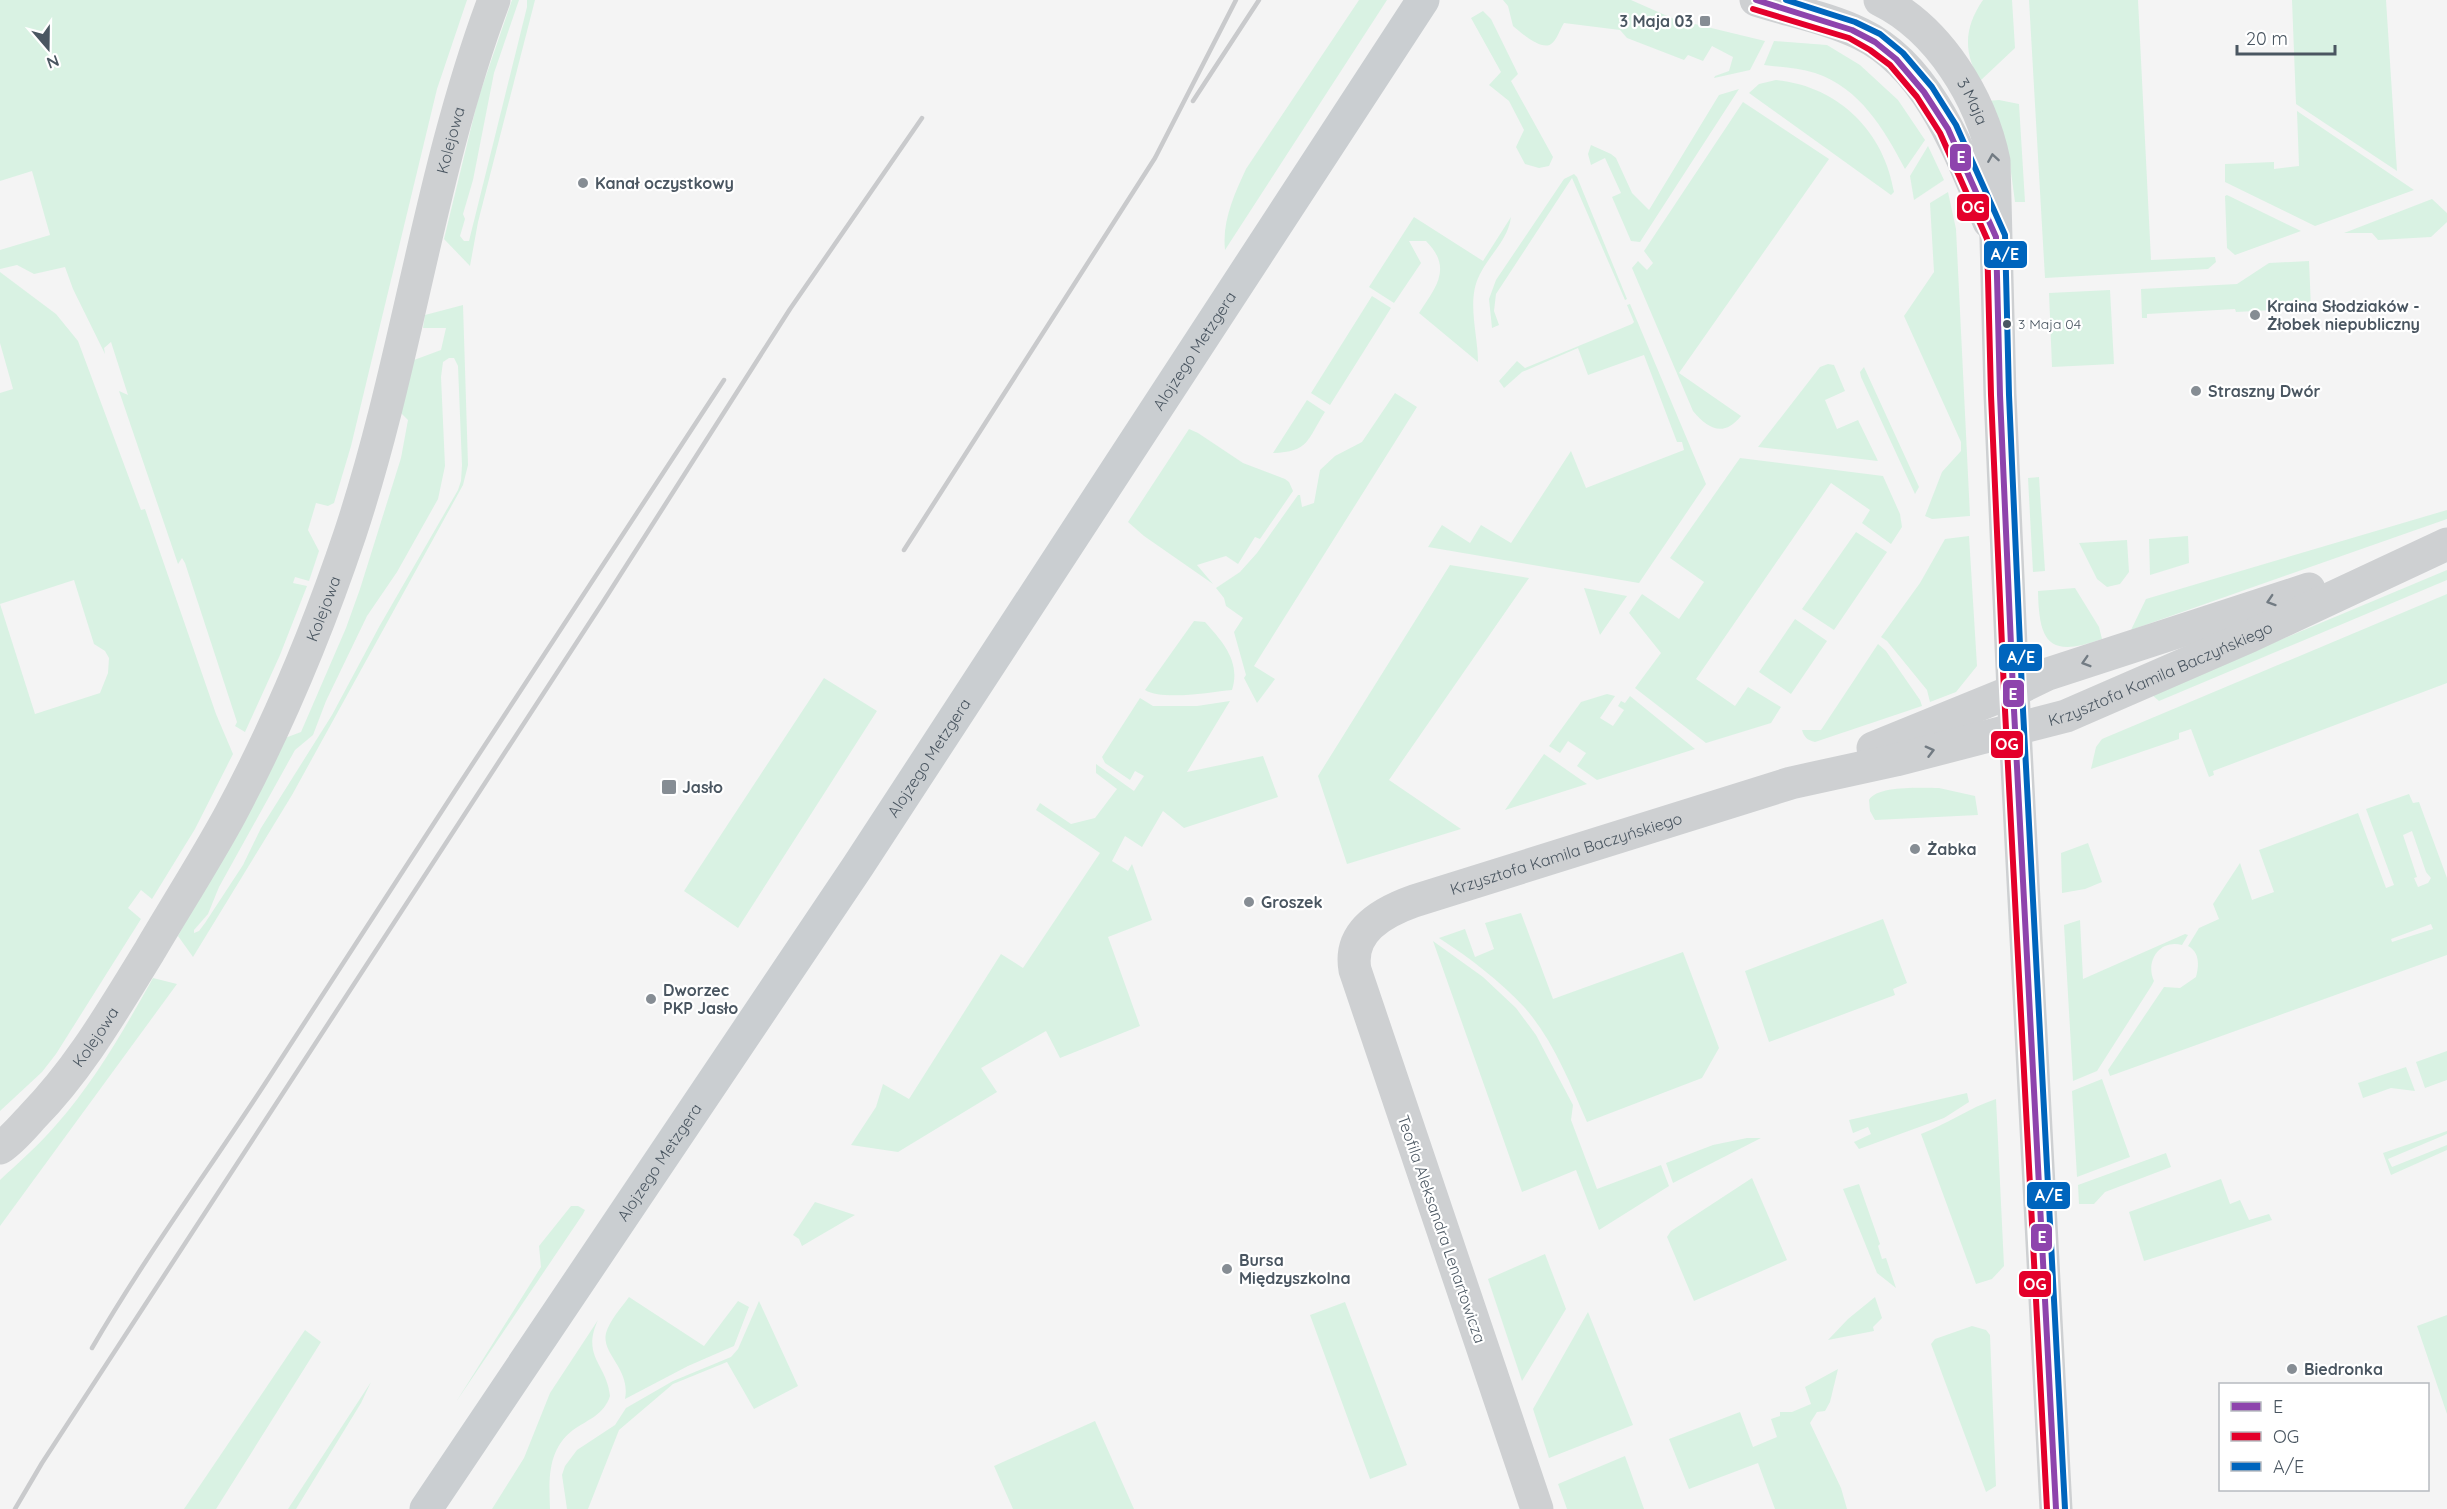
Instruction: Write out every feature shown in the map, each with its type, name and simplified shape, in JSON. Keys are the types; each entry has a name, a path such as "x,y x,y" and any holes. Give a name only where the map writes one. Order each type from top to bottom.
{"main road":[{"name":"Alojzego Metzgera","path":"426,1509 858,866 1423,0"}],"street":[{"name":"Kolejowa","path":"0,1148 59,1089 102,1029 230,816 312,638 350,534 380,432 447,147 474,52 494,0"},
{"name":"3 Maja","path":"1756,0 1862,34 1896,59 1924,92 1948,129 1996,237"},
{"name":"3 Maja","path":"1880,0 1903,13 1925,31 1955,70 1987,134 1994,160 2001,407 2013,691 2056,1509"},
{"name":"Krzysztofa Kamila Baczyńskiego","path":"1791,783 2013,691 2048,674 2447,544"},
{"name":"Krzysztofa Kamila Baczyńskiego","path":"1355,947 1366,929 1394,908 1791,783 2066,716 2250,636 2447,544"},
{"name":"Teofila Aleksandra Lenartowicza","path":"1355,947 1354,963 1362,993 1537,1509"}],"green space":[{"path":"0,0 467,0 437,89 351,446 334,503 328,506 316,503 308,530 319,551 309,581 295,577 293,583 307,586 280,655 245,732 235,726 237,722 182,558 178,564 119,391 128,395 111,342 104,348 105,354 73,289 65,267 34,274 17,265 0,269 0,250 50,235 32,171 0,181"},
{"path":"512,0 519,0 494,73 473,180 463,214 465,219 460,236 464,241 469,241 527,0 535,0 478,222 470,266 444,239 478,99"},
{"path":"1359,0 1387,0 1225,250 1227,218 1246,169"},
{"path":"1503,0 1631,0 1674,19 1765,41 1750,70 1714,78 1729,71 1733,57 1712,46 1703,61 1688,55 1684,60 1627,38 1620,30 1564,23 1551,44 1542,45 1531,40 1513,26 1508,6"},
{"path":"1983,0 2012,0 2015,48 1980,81 1974,71 1968,50 1968,40 1972,20"},
{"path":"2029,0 2138,0 2151,260 2215,257 2216,262 2208,269 2045,278"},
{"path":"2292,0 2386,0 2397,171 2296,104"},
{"path":"1483,11 1491,19 1518,74 1511,81 1553,157 1549,166 1539,168 1525,164 1516,147 1524,130 1509,101 1489,85 1501,72 1471,18"},
{"path":"1774,41 1827,45 1860,65 1898,100 1925,140 1905,169 1879,125 1858,99 1845,89 1815,73 1764,65"},
{"path":"1776,80 1819,91 1854,115 1869,131 1880,150 1889,170 1894,192 1891,195 1749,93 1759,84"},
{"path":"1739,89 1640,242 1631,241 1612,197 1621,193 1605,158 1591,165 1588,154 1591,145 1616,158 1632,193 1649,210 1719,95"},
{"path":"1999,100 2019,104 2025,202 2015,202 2009,157 1987,101"},
{"path":"1743,102 1829,159 1679,373 1741,416 1735,423 1723,429 1705,423 1693,411 1632,268 1638,261 1647,270 1653,263 1644,251"},
{"path":"2297,111 2414,190 2315,226 2225,182 2225,164 2274,162 2274,169 2299,166"},
{"path":"1928,146 1944,180 1914,200 1910,176"},
{"path":"1574,174 1627,299 1625,300 1572,178 1496,294 1494,311 1499,325 1492,328 1489,299 1496,280 1564,179"},
{"path":"1948,192 1956,229 1970,516 1932,519 1925,516 1942,472 1961,451 1961,442 1904,316 1934,272 1930,203"},
{"path":"2225,196 2301,231 2235,255 2227,248"},
{"path":"2432,199 2447,213 2447,222 2431,237 2378,240 2372,233 2344,233"},
{"path":"1414,217 1483,261 1511,217 1506,233 1476,284 1473,306 1478,362 1419,313 1436,286 1440,269 1439,260 1426,241 1409,241 1421,263 1394,303 1369,287"},
{"path":"2309,261 2311,308 2147,314 2147,318 2142,318 2141,289 2237,284 2269,263"},
{"path":"0,272 56,314 78,341 141,510 145,509 216,714 233,754 195,829 152,899 141,890 128,908 141,919 56,1054 42,1072 0,1111 0,604 0,393 13,389 0,343","holes":["74,580 94,644 105,651 109,658 108,673 100,693 35,714 0,604"]},
{"path":"2110,290 2114,364 2052,367 2049,293"},
{"path":"1372,296 1391,308 1330,405 1311,393"},
{"path":"1630,304 1706,484 1639,583 1428,547 1442,525 1470,543 1481,525 1511,543 1571,451 1586,488 1684,450 1682,442 1677,442 1644,355 1588,375 1578,348 1522,372 1504,388 1499,381 1517,361 1525,368 1632,324 1634,322 1627,305"},
{"path":"463,305 468,465 463,485 292,795 193,957 178,936 285,738 301,732 346,628 401,458 408,420 401,413 414,360 441,350 446,328 423,328 425,315","holes":["454,358 458,366 462,465 458,490 379,627 332,715 261,828 243,865 205,923 199,931 194,933 208,914 219,887 295,750 313,735 326,701 367,616 397,572 438,499 445,466 441,377 443,362"]},
{"path":"1828,364 1834,365 1845,391 1825,400 1837,429 1858,420 1878,461 1758,447 1820,367"},
{"path":"1864,367 1919,487 1915,494 1861,377 1860,372"},
{"path":"1395,393 1417,407 1254,666 1275,679 1257,703 1244,678 1246,675 1234,632 1243,618 1226,606 1224,598 1216,588 1240,572 1257,553 1298,495 1300,495 1302,507 1314,503 1320,470 1335,456 1362,442"},
{"path":"1307,400 1325,412 1310,437 1301,447 1273,453"},
{"path":"1189,429 1243,463 1285,479 1293,491 1260,539 1255,537 1238,564 1226,556 1197,565 1213,584 1144,536 1128,522"},
{"path":"1740,458 1883,476 1900,514 1902,527 1891,544 1862,523 1870,510 1831,483 1696,679 1735,706 1748,687 1781,707 1771,723 1706,743 1635,688 1661,653 1629,613 1642,594 1679,619 1704,582 1670,558"},
{"path":"2039,477 2045,571 2033,572 2028,478"},
{"path":"2447,510 2447,519 2131,630 2146,599"},
{"path":"1856,532 1887,552 1834,630 1802,609"},
{"path":"1969,536 1977,666 1956,692 1930,702 1927,690 1887,641 1881,637 1920,583 1945,539"},
{"path":"2188,536 2189,563 2150,575 2149,539"},
{"path":"2127,540 2129,572 2120,584 2107,587 2097,579 2079,543"},
{"path":"1450,565 1529,578 1389,780 1461,829 1347,864 1318,776"},
{"path":"2447,570 2447,580 2159,701 2151,694"},
{"path":"1584,588 1627,596 1600,635"},
{"path":"2075,588 2099,627 2102,639 2084,645 2059,646 2050,642 2045,634 2041,623 2038,591"},
{"path":"2447,594 2447,683 2213,771 2214,775 2209,777 2191,729 2179,733 2179,739 2091,769 2096,747 2102,739"},
{"path":"1795,619 1827,641 1791,694 1759,672"},
{"path":"1194,621 1205,622 1229,653 1234,670 1232,690 1163,695 1145,690"},
{"path":"1878,644 1886,651 1922,706 1815,742 1808,739 1802,730 1821,730"},
{"path":"824,678 877,711 738,928 684,891"},
{"path":"1607,694 1615,696 1600,718 1613,726 1624,710 1618,706 1621,701 1625,703 1630,696 1695,749 1597,780 1577,766 1586,753 1568,741 1560,753 1549,746 1581,702"},
{"path":"1140,698 1153,706 1197,706 1230,701 1187,772 1263,756 1278,797 1184,828 1163,811 1142,847 1125,836 1112,861 1128,871 1132,864 1152,920 1108,937 1140,1026 1060,1058 1046,1031 981,1068 997,1092 898,1152 851,1145 876,1107 883,1084 909,1099 1001,954 1023,968 1100,853 1036,810 1040,803 1071,824 1095,818 1117,789 1096,773 1096,764 1134,791 1144,776 1135,771 1130,780 1105,763 1102,757"},
{"path":"1544,754 1587,784 1505,810"},
{"path":"1901,788 1939,788 1975,796 1978,815 1875,820 1870,811 1869,800 1881,792"},
{"path":"2409,794 2413,803 2419,802 2447,878 2447,955 2110,1076 2108,1070 2164,987 2180,988 2196,977 2197,956 2188,946 2199,928 2219,919 2213,904 2240,863 2252,900 2274,892 2259,850 2358,813 2386,888 2394,885 2366,809","holes":["2412,831 2426,872 2431,878 2428,883 2418,887 2414,878 2417,877 2403,835","2431,924 2433,929 2392,942 2391,939"]},
{"path":"2088,843 2102,882 2085,889 2062,893 2061,853"},
{"path":"1521,913 1553,999 1683,952 1719,1048 1702,1078 1587,1122 1567,1077 1535,1020 1505,988 1484,970 1439,938 1465,929 1475,957 1494,949 1485,923"},
{"path":"1883,919 1907,983 1893,989 1895,995 1769,1042 1745,971"},
{"path":"2080,920 2083,979 2185,934 2188,935 2182,945 2167,945 2156,954 2151,967 2154,981 2152,985 2097,1071 2073,1081 2064,925"},
{"path":"1433,941 1483,977 1516,1008 1536,1035 1573,1105 1571,1120 1597,1189 1661,1165 1669,1186 1599,1230 1576,1170 1522,1192"},
{"path":"153,978 177,984 0,1226 0,1180 36,1146 84,1090 120,1035"},
{"path":"2447,1051 2447,1080 2425,1088 2416,1062"},
{"path":"2406,1067 2415,1091 2391,1088 2363,1098 2358,1083"},
{"path":"2102,1079 2130,1157 2077,1177 2072,1091"},
{"path":"1967,1093 1969,1102 1944,1118 1859,1149 1854,1142 1871,1134 1868,1127 1853,1133 1849,1120"},
{"path":"1996,1099 2004,1266 1992,1279 1976,1284 1921,1134"},
{"path":"2447,1131 2447,1134 2388,1159 2392,1167 2447,1145 2447,1150 2391,1175 2383,1153"},
{"path":"1747,1138 1761,1138 1673,1183 1666,1163 1713,1145"},
{"path":"2166,1153 2171,1167 2105,1192 2094,1204 2079,1204 2078,1185"},
{"path":"1752,1178 1787,1260 1694,1301 1667,1237 1671,1231"},
{"path":"2221,1179 2230,1204 2240,1200 2249,1220 2269,1214 2272,1220 2144,1261 2129,1212"},
{"path":"1859,1184 1880,1244 1878,1246 1882,1259 1886,1258 1896,1288 1877,1273 1843,1189"},
{"path":"815,1202 855,1215 802,1246 799,1239 793,1235"},
{"path":"571,1206 578,1206 585,1210 456,1402 541,1267 539,1246"},
{"path":"1545,1254 1566,1309 1522,1381 1488,1279"},
{"path":"629,1297 704,1346 738,1301 749,1307 734,1346 688,1366 625,1399 624,1379 608,1348 606,1333 610,1323"},
{"path":"1875,1297 1882,1318 1873,1327 1874,1331 1828,1340 1848,1319"},
{"path":"759,1301 798,1386 754,1409 727,1362 673,1384 619,1430 588,1509 567,1509 562,1475 565,1466 577,1450 615,1425 626,1408 673,1381 731,1357 738,1349"},
{"path":"1345,1302 1407,1465 1370,1479 1310,1315"},
{"path":"1588,1312 1633,1425 1549,1458 1533,1409"},
{"path":"2447,1315 2447,1414 2417,1326"},
{"path":"598,1320 592,1343 610,1396 604,1408 573,1430 558,1447 551,1466 550,1509 492,1509 524,1458 550,1393"},
{"path":"1972,1326 1986,1330 1990,1335 1996,1486 1986,1492 1931,1344 1935,1339"},
{"path":"305,1330 321,1342 216,1509 184,1509"},
{"path":"1838,1369 1830,1402 1825,1411 1817,1412 1810,1423 1841,1488 1847,1509 1775,1509 1758,1463 1689,1489 1669,1439 1740,1412 1753,1447 1777,1437 1771,1419 1780,1416 1780,1412 1792,1412 1811,1404 1805,1387"},
{"path":"371,1382 361,1403 296,1509 288,1509"},
{"path":"1095,1421 1134,1509 1013,1509 994,1466"},
{"path":"1625,1456 1644,1509 1567,1509 1558,1484"}],"railway":[{"path":"904,550 1155,158 1236,0"},
{"path":"1193,101 1259,0"},
{"path":"15,1509 42,1463 603,602 790,309 922,118"},
{"path":"92,1348 156,1245 270,1076 724,380"}],"transit line":[{"name":"E","path":"1756,0 1852,30 1875,42 1896,59 1924,92 1948,129 1996,237 2000,395 2013,691 2056,1509"},
{"name":"A/E","path":"1786,0 1855,22 1880,34 1903,53 1932,87 1956,125 2005,235 2009,395 2022,691 2065,1509"},
{"name":"OG","path":"1753,9 1849,38 1890,65 1917,97 1940,133 1987,239 1991,395 2004,691 2047,1509"}],"place":[{"name":"3 Maja 03","path":"1705,21"},
{"name":"Kanał oczystkowy","path":"583,183"},
{"name":"Kraina Słodziaków - Żłobek niepubliczny","path":"2255,315"},
{"name":"3 Maja 04","path":"2007,324"},
{"name":"Straszny Dwór","path":"2196,391"},
{"name":"Jasło","path":"669,787"},
{"name":"Żabka","path":"1915,849"},
{"name":"Groszek","path":"1249,902"},
{"name":"Dworzec PKP Jasło","path":"651,999"},
{"name":"Bursa Międzyszkolna","path":"1227,1269"},
{"name":"Biedronka","path":"2292,1369"}]}
